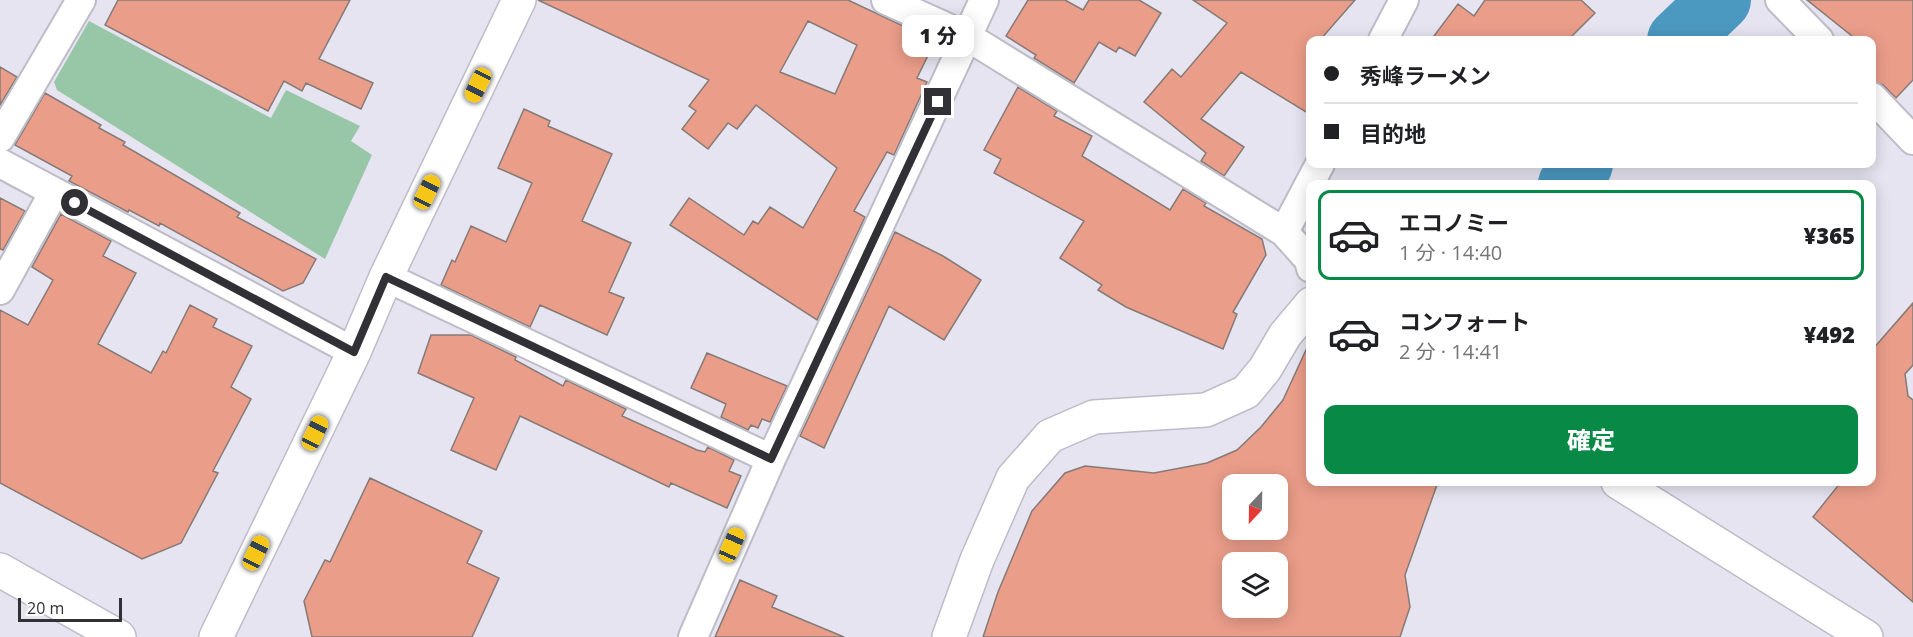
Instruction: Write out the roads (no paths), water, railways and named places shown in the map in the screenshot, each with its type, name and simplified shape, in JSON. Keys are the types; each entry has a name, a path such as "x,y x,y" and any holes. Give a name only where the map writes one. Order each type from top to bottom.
{"street":[{"path":"0,138 81,0"},
{"path":"216,637 354,352 386,277 519,0"},
{"path":"886,0 968,37 1284,232 1306,257"},
{"path":"693,637 771,459 984,0"},
{"path":"1385,36 1404,0"},
{"path":"1780,0 1815,36"},
{"path":"1876,101 1913,140"},
{"path":"0,163 354,352"},
{"path":"1284,232 1306,190"},
{"path":"0,290 54,192"},
{"path":"386,277 771,459"},
{"path":"949,637 977,560 1013,478 1050,436 1094,417 1206,410 1246,392 1306,310"},
{"path":"1624,486 1866,637"},
{"path":"0,570 119,637"}],"waterway":[{"path":"1682,36 1720,0"},
{"path":"1572,180 1579,168"}]}
